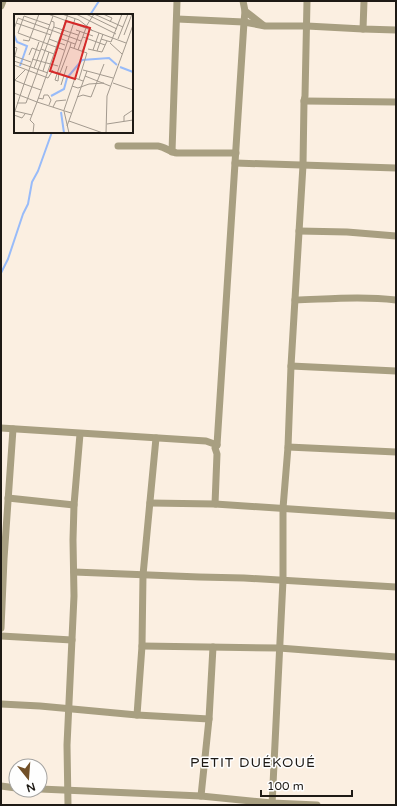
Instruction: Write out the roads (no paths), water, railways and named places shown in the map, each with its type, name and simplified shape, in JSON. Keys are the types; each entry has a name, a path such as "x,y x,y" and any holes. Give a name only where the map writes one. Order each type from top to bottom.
{"street":[{"path":"1,6 3,1"},
{"path":"172,152 177,1"},
{"path":"215,504 217,454 215,448 217,445 245,11 243,1"},
{"path":"272,804 280,648 283,508 288,447 291,366 303,165 307,1"},
{"path":"362,29 364,1"},
{"path":"245,11 265,26"},
{"path":"177,19 244,22 265,26 307,26 396,30"},
{"path":"304,101 396,102"},
{"path":"118,146 158,146 164,147 172,152 236,153"},
{"path":"235,163 396,168"},
{"path":"299,231 347,232 396,236"},
{"path":"295,300 363,298 396,300"},
{"path":"291,366 396,370"},
{"path":"1,428 206,441 217,445"},
{"path":"1,628 2,559 13,429"},
{"path":"68,805 67,744 74,596 74,505 80,434"},
{"path":"137,715 142,646 143,575 156,438"},
{"path":"288,447 396,452"},
{"path":"8,498 74,505"},
{"path":"150,503 215,504 396,516"},
{"path":"74,572 244,578 396,587"},
{"path":"1,636 72,640"},
{"path":"142,646 280,648 396,657"},
{"path":"201,796 209,719 213,647"},
{"path":"1,704 209,719"},
{"path":"48,789 201,796 272,804 317,805"}],"waterway":[{"path":"91,14 99,1"},
{"path":"1,273 8,259 23,214 28,204 32,182 38,171 52,133"}],"district":[{"name":"PETIT DUÉKOUÉ","path":"253,762"}]}
